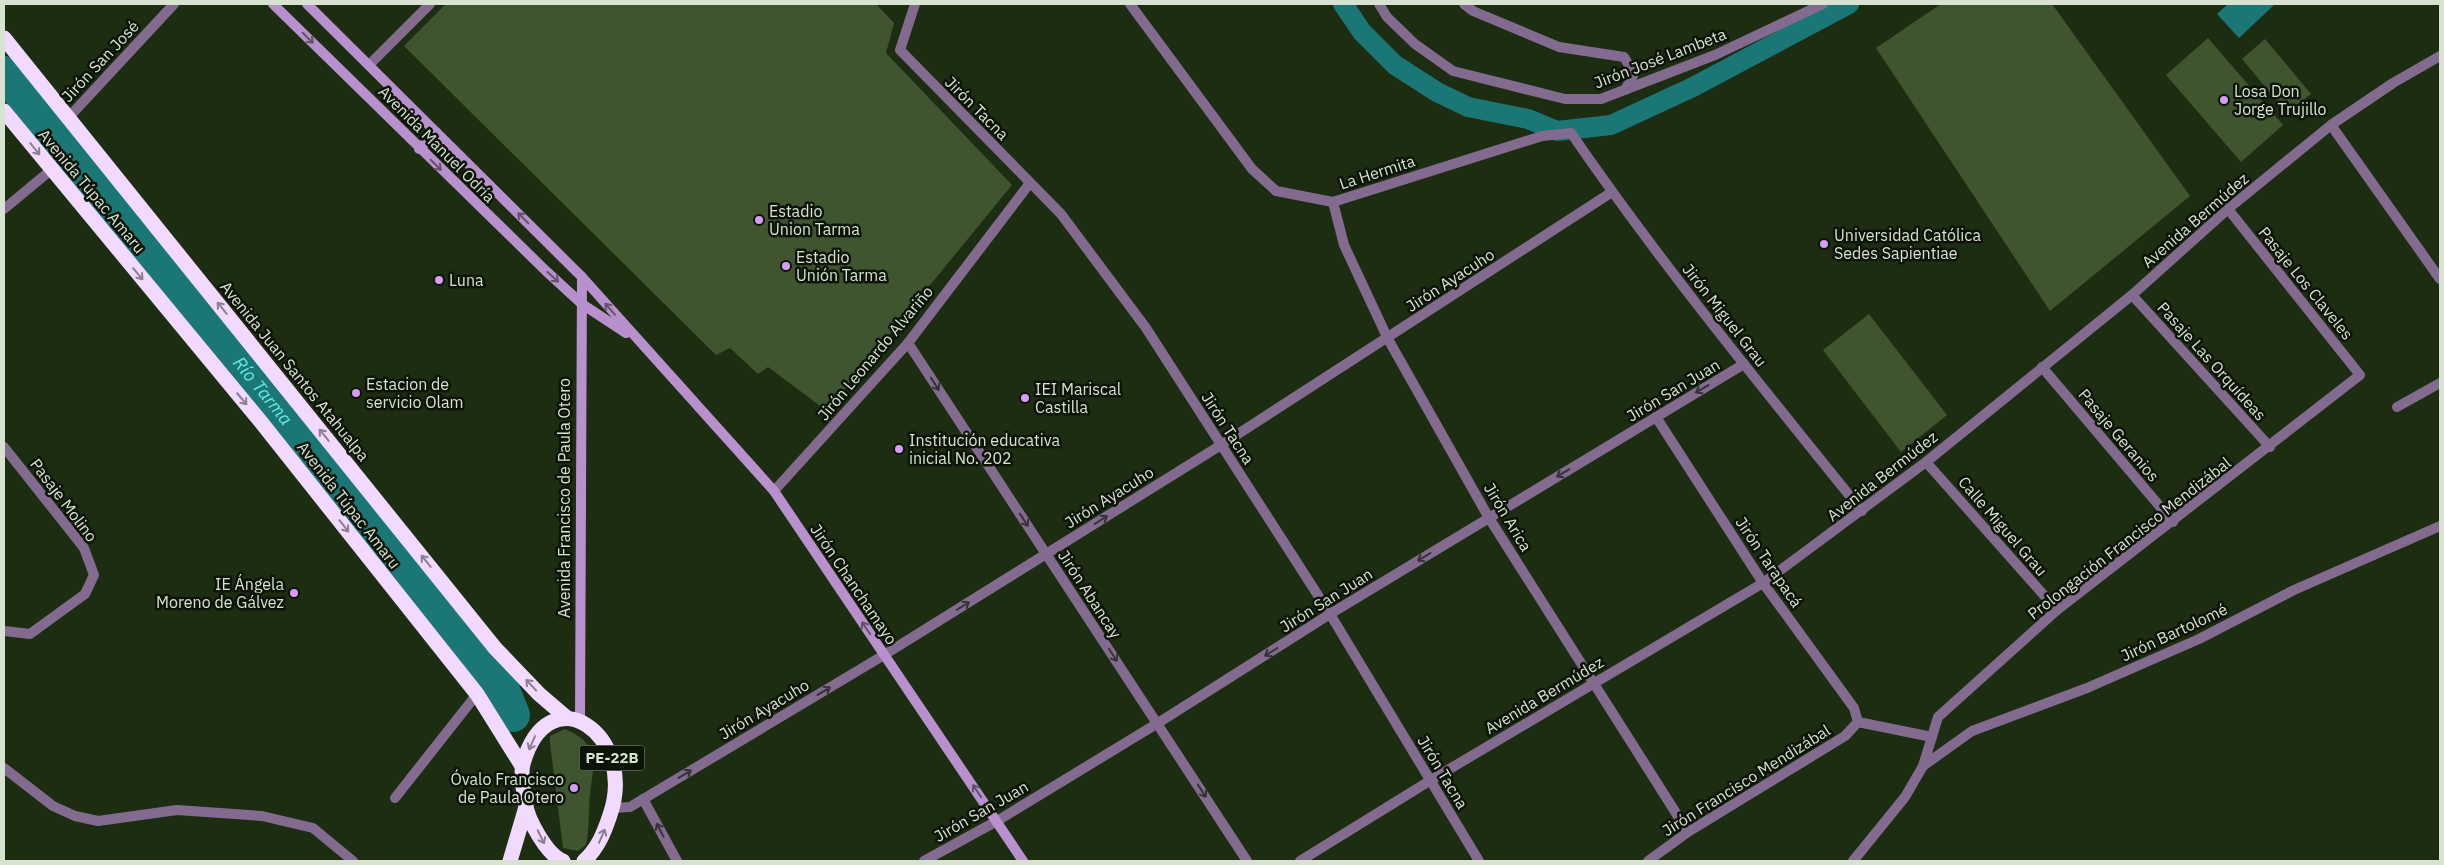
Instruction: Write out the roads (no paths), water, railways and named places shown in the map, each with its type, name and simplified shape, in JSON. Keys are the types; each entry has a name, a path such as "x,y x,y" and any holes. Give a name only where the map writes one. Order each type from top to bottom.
{"highway":[{"name":"Avenida Juan Santos Atahualpa","path":"4,38 495,648 539,694 574,719"},
{"name":"Avenida Túpac Amaru","path":"4,111 265,427 477,694 522,766"},
{"path":"563,861 554,858 546,847 526,807 522,766 535,736 546,724 574,719"},
{"name":"PE-22B","path":"574,719 606,744 614,766 616,787 612,808 602,839 584,861"},
{"path":"510,861 526,807"}],"main road":[{"name":"Avenida Manuel Odría","path":"273,4 419,149 582,304"},
{"name":"Avenida Manuel Odría","path":"307,4 582,277"},
{"path":"419,149 436,132"},
{"name":"Avenida Francisco de Paula Otero","path":"574,719 582,277"},
{"name":"Jirón Chanchamayo","path":"582,277 774,491 1023,861"},
{"name":"Jirón Chanchamayo","path":"582,304 638,341"}],"street":[{"name":"Jirón San José","path":"69,117 174,4"},
{"path":"368,65 430,4"},
{"name":"Jirón Tacna","path":"915,4 900,50 1061,214 1146,328 1330,614 1479,861"},
{"name":"La Hermita","path":"1130,4 1252,169 1276,191 1333,202 1542,136 1571,133"},
{"name":"Jirón José Lambeta","path":"1379,4 1387,17 1415,44 1453,71 1565,99 1601,100 1715,55 1823,4"},
{"path":"1464,4 1472,11 1559,47 1624,57 1634,74 1625,90"},
{"name":"Avenida Bermúdez","path":"1300,861 1431,780 1763,583 1926,462 2132,295 2228,209 2331,125 2393,83 2440,56"},
{"path":"2331,125 2437,267 2440,279"},
{"name":"Jirón Miguel Grau","path":"1571,133 1612,192 1744,364 1862,510"},
{"path":"4,209 51,170"},
{"name":"Jirón Leonardo Alvariño","path":"774,491 908,343 1030,183"},
{"name":"Jirón Ayacuho","path":"612,808 630,807 884,655 1388,339 1612,192"},
{"name":"Jirón Arica","path":"1333,202 1344,245 1388,339 1489,518 1688,832"},
{"name":"Pasaje Los Claveles","path":"2228,209 2360,375"},
{"name":"Pasaje Las Orquídeas","path":"2132,295 2270,447"},
{"name":"Jirón Abancay","path":"908,343 1247,861"},
{"name":"Jirón San Juan","path":"924,861 996,821 1158,723 1330,614 1744,364"},
{"name":"Pasaje Geranios","path":"2042,367 2172,522"},
{"name":"Prolongación Francisco Mendizábal","path":"1932,737 1938,717 2057,610 2270,447 2360,375"},
{"path":"2397,407 2440,384"},
{"name":"Jirón Tarapacá","path":"1656,417 1763,583 1854,708 1858,722"},
{"name":"Pasaje Molino","path":"4,447 84,548 94,575 85,594 30,634 4,631"},
{"name":"Calle Miguel Grau","path":"1926,462 2057,610"},
{"name":"Jirón Bartolomé","path":"1923,766 1972,730 2095,684 2199,639 2294,590 2440,526"},
{"path":"395,798 477,694"},
{"path":"1858,722 1932,737"},
{"name":"Jirón Francisco Mendizábal","path":"1648,861 1688,832 1845,736 1858,722"},
{"name":"Jirón Bartolomé","path":"1853,861 1905,797 1923,766 1932,737"},
{"path":"4,768 53,806 75,816 98,820 177,810 262,816 313,828 353,861"},
{"path":"643,799 676,861"}],"water":[{"path":"2228,4 2275,4 2239,38 2217,14"}],"waterway":[{"path":"1343,4 1362,32 1395,65 1437,92 1468,107 1528,119 1557,131 1611,125 1693,87 1849,4"},
{"name":"Río Tarma","path":"4,73 462,636 503,690 513,715"}],"place":[{"name":"Losa Don Jorge Trujillo","path":"2224,100"},
{"name":"Estadio Union Tarma","path":"759,220"},
{"name":"Universidad Católica Sedes Sapientiae","path":"1824,244"},
{"name":"Estadio Unión Tarma","path":"786,266"},
{"name":"Luna","path":"439,280"},
{"name":"Estacion de servicio Olam","path":"356,393"},
{"name":"IEI Mariscal Castilla","path":"1025,398"},
{"name":"Institución educativa inicial No. 202","path":"899,449"},
{"name":"IE Ángela Moreno de Gálvez","path":"294,593"},
{"name":"Óvalo Francisco de Paula Otero","path":"574,788"}]}
